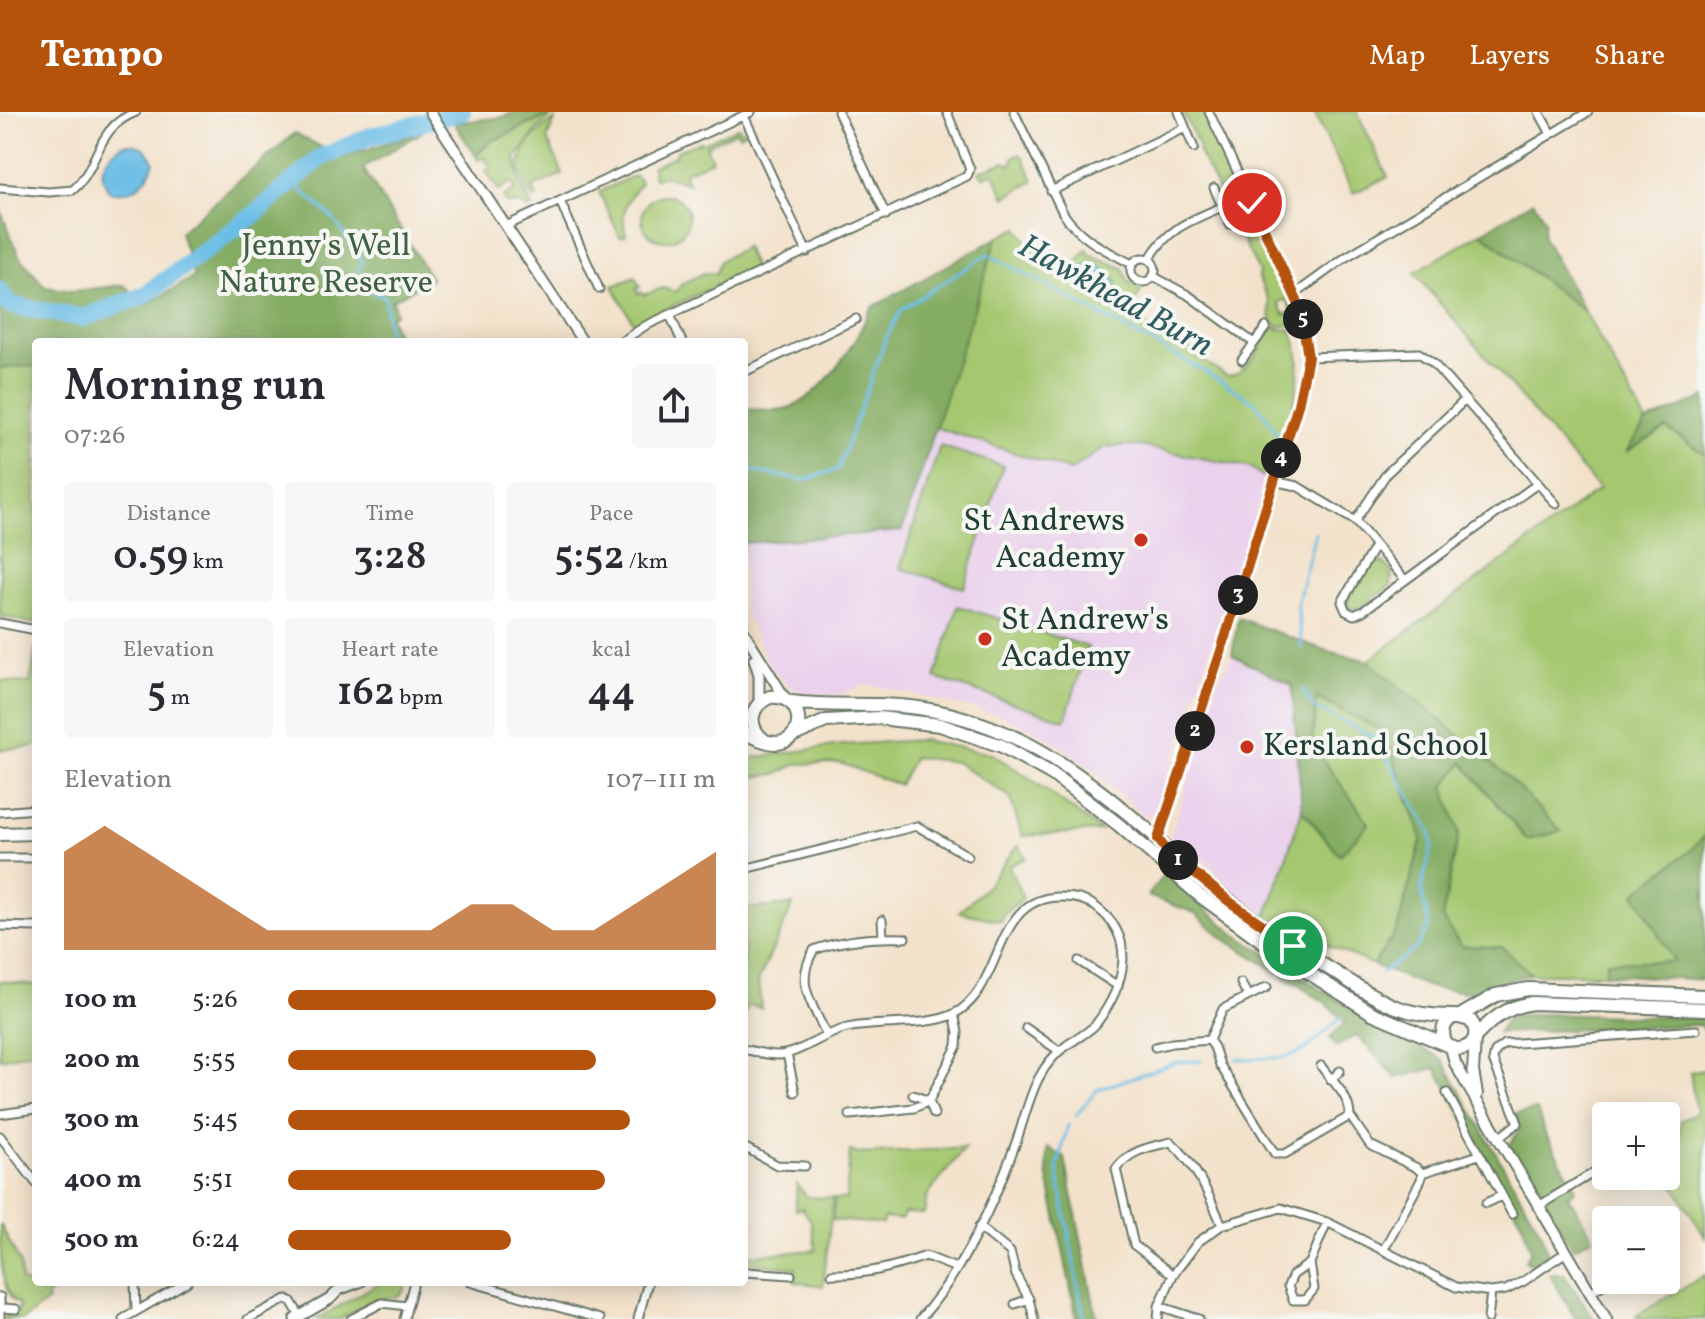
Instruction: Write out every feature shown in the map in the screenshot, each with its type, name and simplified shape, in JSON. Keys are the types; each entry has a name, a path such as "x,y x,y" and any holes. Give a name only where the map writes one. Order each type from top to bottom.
{"main road":[{"path":"764,740 753,728 752,708 770,697 826,706 917,707 998,730 1058,762 1114,802 1158,839 1167,851 1267,929 1391,1007 1427,1016 1458,1016 1474,1024 1473,1071 1481,1108"},
{"path":"788,700 795,708 798,722 792,736"},
{"path":"748,734 779,743 826,721 879,718 940,725 1002,746 1052,774 1119,825 1199,895 1284,957 1372,1013 1449,1046 1467,1048 1500,1014 1518,1005 1705,1009"},
{"path":"0,834 32,833"},
{"path":"1606,1319 1461,1074 1443,1028 1496,995 1528,989 1705,996"}],"street":[{"path":"430,112 580,338"},
{"path":"838,112 886,215"},
{"path":"627,338 645,326 967,176 970,169 967,155 947,112"},
{"path":"1014,112 1071,226 1087,240 1132,264"},
{"path":"1179,112 1194,148"},
{"path":"1158,839 1298,405 1308,357 1304,324 1295,294 1209,112"},
{"path":"1539,112 1551,134"},
{"path":"1295,294 1346,257 1588,112"},
{"path":"0,188 49,192 73,190 86,174 101,141 111,128 131,113"},
{"path":"506,226 748,114 807,252"},
{"path":"1051,191 1185,128"},
{"path":"1214,188 1230,224"},
{"path":"560,201 599,289"},
{"path":"1149,260 1157,245 1180,225 1222,207"},
{"path":"1139,259 1149,260 1154,267 1153,276 1146,282 1137,281 1131,274 1132,264 1139,259"},
{"path":"1153,276 1188,295 1254,343"},
{"path":"670,315 680,338"},
{"path":"748,370 856,319"},
{"path":"1242,360 1266,327"},
{"path":"1308,357 1419,353 1433,363 1556,504"},
{"path":"1355,521 1387,473 1464,401"},
{"path":"1273,481 1297,486 1355,521 1405,580"},
{"path":"1375,546 1342,602 1346,611 1354,615 1537,484"},
{"path":"0,623 32,629"},
{"path":"748,641 759,675 752,708"},
{"path":"750,646 788,700"},
{"path":"0,812 32,809"},
{"path":"748,868 917,826 968,856"},
{"path":"0,858 32,858"},
{"path":"748,1050 787,1054 826,1034 849,1028 938,1019 954,1014 972,1001 982,986 1015,918 1029,905 1050,897 1073,897 1094,905 1110,921 1123,943 1125,955 1118,986 1094,1026 1059,1051 1042,1070 1031,1090 1015,1144 979,1227 936,1301 920,1319"},
{"path":"882,920 883,937"},
{"path":"0,926 32,927"},
{"path":"826,1034 806,990 803,972 814,950 883,937 905,938"},
{"path":"1079,961 1118,986"},
{"path":"1241,983 1248,996"},
{"path":"1209,1040 1223,1009 1267,987"},
{"path":"850,1115 914,1108 929,1101 957,1046 954,1014"},
{"path":"1026,1028 1059,1051"},
{"path":"1499,1138 1518,1123 1493,1060 1495,1052 1504,1044 1696,1030"},
{"path":"1155,1047 1209,1040"},
{"path":"1209,1040 1220,1065 1275,1154 1285,1154 1350,1116"},
{"path":"787,1054 795,1092"},
{"path":"1321,1066 1344,1092 1350,1116 1370,1145 1422,1173"},
{"path":"1331,1080 1340,1071"},
{"path":"1447,1093 1512,1214"},
{"path":"913,1095 929,1101 934,1114"},
{"path":"0,1114 32,1110"},
{"path":"0,1136 32,1178"},
{"path":"1173,1275 1143,1255 1131,1238 1116,1169 1126,1156 1171,1142 1184,1154 1206,1190 1222,1225"},
{"path":"748,1149 777,1165 805,1166"},
{"path":"1422,1173 1479,1155"},
{"path":"1384,1249 1422,1173"},
{"path":"1537,1207 1592,1174"},
{"path":"1486,1203 1501,1196"},
{"path":"1158,1319 1159,1306 1173,1275 1198,1242 1222,1225 1281,1208 1327,1222 1456,1287 1491,1292 1506,1290 1566,1252"},
{"path":"1310,1263 1293,1275 1288,1286 1293,1300 1305,1300 1314,1289 1310,1263 1327,1222"},
{"path":"979,1227 1010,1252 1034,1319"},
{"path":"832,1274 855,1275 887,1269 926,1256 956,1268"},
{"path":"748,1272 791,1275"},
{"path":"135,1286 136,1311"},
{"path":"123,1319 180,1286"},
{"path":"248,1319 286,1299 291,1301 298,1318 344,1286"},
{"path":"404,1319 413,1286"},
{"path":"501,1286 600,1319"},
{"path":"638,1319 647,1286"},
{"path":"1488,1319 1491,1292"},
{"path":"0,1297 0,1318"},
{"path":"1015,1304 1029,1299"},
{"path":"351,1319 382,1303 407,1306"},
{"path":"1159,1306 1199,1319"},
{"path":"2,1308 16,1309"}],"shaded area":[{"name":"St Andrew's Academy","path":"935,427 1071,471 1105,447 1141,446 1251,468 1266,479 1157,812 1153,816 1143,815 1091,768 1047,737 1004,716 879,686 865,685 842,694 812,695 791,688 770,667 748,619 748,543 902,531"},
{"name":"Kersland School","path":"1232,655 1292,684 1302,810 1266,918 1235,895 1211,865 1170,839 1216,685"}],"green space":[{"path":"515,112 554,112 490,142 476,156 454,123 503,117"},
{"path":"557,112 538,128 516,158 519,179 532,207 527,209 519,204 508,204 503,198 516,189 511,182 499,191 486,171 491,168 484,157 478,160 476,156 490,142"},
{"path":"1183,112 1205,112 1296,311 1291,310 1286,299 1278,303 1284,315 1294,311 1295,323 1279,327 1271,321 1269,301 1258,277 1259,272 1198,150"},
{"path":"1314,112 1357,112 1388,177 1353,193"},
{"path":"555,120 547,139 563,174 533,187 537,197 533,199 521,174 520,162 536,134"},
{"path":"738,127 745,132 739,135 737,131 706,146 712,160 683,173 688,183 666,176 654,178 652,167 675,156 677,151 704,143"},
{"name":"Jenny's Well Nature Reserve","path":"424,131 363,168 431,279 392,300 396,313 390,317 398,338 32,338 32,366 0,368 0,209 19,256 45,287 73,291 124,285 146,305 194,277 180,232 295,133 341,158"},
{"path":"1019,154 1034,181 1005,197 993,172 983,177 979,172 1004,162 1011,165 1014,156"},
{"path":"633,176 641,183 631,194 624,220 626,235 620,237 599,192"},
{"path":"665,195 682,201 688,218 682,235 665,241 648,235 642,218 648,201"},
{"path":"1533,201 1545,220 1543,237 1585,312 1481,233"},
{"path":"1018,228 1038,255 1064,277 1087,249 1089,254 1123,268 1128,281 1142,289 1127,316 1194,351 1193,354 1227,376 1248,364 1270,326 1280,330 1291,329 1298,353 1297,385 1289,418 1266,479 1251,468 1141,446 1105,447 1071,471 935,427 997,238"},
{"path":"1481,233 1585,312 1646,422 1628,451 1666,428 1705,454 1705,835 1691,850 1674,962 1607,961 1605,974 1531,974 1502,947 1461,947 1442,918 1459,833 1444,786 1463,763 1527,840 1560,831 1368,661 1599,489 1414,273"},
{"path":"997,238 902,531 748,543 748,409 788,408 814,392 838,366 871,308"},
{"path":"745,247 754,268 634,324 613,286 635,277 640,287 636,289 638,294 663,288 675,292 683,283 704,273 716,273 720,261"},
{"path":"32,366 32,623 0,616 0,368"},
{"path":"1705,397 1705,454 1666,428 1626,452 1646,422"},
{"path":"940,446 1003,466 964,588 900,568"},
{"path":"1380,562 1392,572 1391,585 1360,609 1349,608 1347,602 1366,567"},
{"path":"958,606 1088,647 1065,720 935,678"},
{"path":"1238,618 1324,650 1368,661 1504,773 1561,831 1527,840 1463,763 1444,786 1459,832 1442,918 1461,946 1502,947 1531,974 1467,992 1429,987 1373,965 1397,930 1422,838 1384,732 1317,698 1312,744 1369,824 1340,855 1302,810 1292,685 1232,655"},
{"path":"32,671 32,746 0,750 0,681 30,683"},
{"path":"1317,697 1384,732 1422,838 1397,930 1373,965 1266,918 1302,810 1339,855 1369,824 1312,744"},
{"path":"921,740 992,754 1101,831 1022,836 1010,797 956,762 914,757 899,785 840,763 797,764 777,774 748,778 748,758 840,745"},
{"path":"1705,835 1705,980 1605,974 1607,961 1674,962 1635,893 1691,850"},
{"path":"1018,845 1026,858 1009,866 1023,898 1005,913 1001,921 959,912 985,888"},
{"path":"1164,874 1235,934 1339,1001 1442,1059 1542,1234 1548,1255 1535,1266 1525,1261 1531,1251 1523,1225 1436,1068 1396,1078 1357,1035 1336,1047 1330,1038 1345,1022 1326,1003 1223,938 1195,913 1148,896"},
{"path":"793,905 758,981 761,1008 748,1007 748,909"},
{"path":"0,981 32,985 32,1052 0,1059"},
{"path":"1540,1014 1705,1018 1705,1032 1700,1025 1497,1033 1508,1018"},
{"path":"1705,1070 1705,1237 1677,1190 1680,1190 1681,1121 1696,1113 1690,1072"},
{"path":"1537,1110 1544,1131 1576,1189 1568,1196 1592,1238 1573,1249 1510,1145 1519,1129 1516,1114"},
{"path":"1048,1147 1065,1158 1097,1319 1077,1319 1047,1173"},
{"path":"965,1148 927,1196 924,1214 904,1213 902,1220 884,1218 882,1224 833,1220 835,1199 846,1199 850,1151 858,1154"},
{"path":"797,1184 807,1197 833,1198 823,1286 795,1282 796,1268 748,1263 748,1256 816,1250 811,1221 802,1208 795,1210"},
{"path":"0,1224 20,1263 21,1280 41,1294 48,1286 56,1286 46,1298 48,1301 24,1319 4,1319 18,1312 19,1304 8,1292 1,1258"},
{"path":"1549,1274 1564,1274 1594,1319 1576,1319"},
{"path":"1705,1275 1705,1319 1639,1319 1636,1316 1673,1294 1680,1294 1680,1290"},
{"path":"374,1286 405,1286 398,1297 374,1300 340,1319 317,1319"}],"water":[{"path":"124,144 142,147 154,162 138,186 126,192 110,192 103,177 104,165 111,154"},
{"path":"1092,263 1115,279 1117,283 1111,293 1099,292 1078,280 1077,275"}],"waterway":[{"path":"0,291 9,305 83,318 145,295 255,214 320,158 368,137 462,112"},
{"name":"Hawkhead Burn","path":"292,182 333,218 362,261 353,286 385,297 390,338"},
{"name":"Hawkhead Burn","path":"748,471 805,480 838,469 886,338 901,310 988,254 1206,372 1256,403 1279,436"},
{"path":"1302,648 1297,605 1315,533"},
{"path":"1302,688 1313,707 1374,737 1430,830 1432,846 1421,888 1429,926 1416,948 1381,973"},
{"path":"1236,1059 1294,1054 1304,1050 1340,1018"},
{"path":"1076,1116 1097,1090 1177,1062 1201,1061"},
{"path":"1068,1125 1057,1169 1084,1319"}],"place":[{"name":"St Andrews Academy","path":"1141,540"},
{"name":"St Andrew's Academy","path":"985,639"},
{"name":"Kersland School","path":"1247,747"}],"route":[{"path":"1252,203 1300,307 1308,357 1298,405 1158,839 1167,851 1230,902 1293,946"}]}
